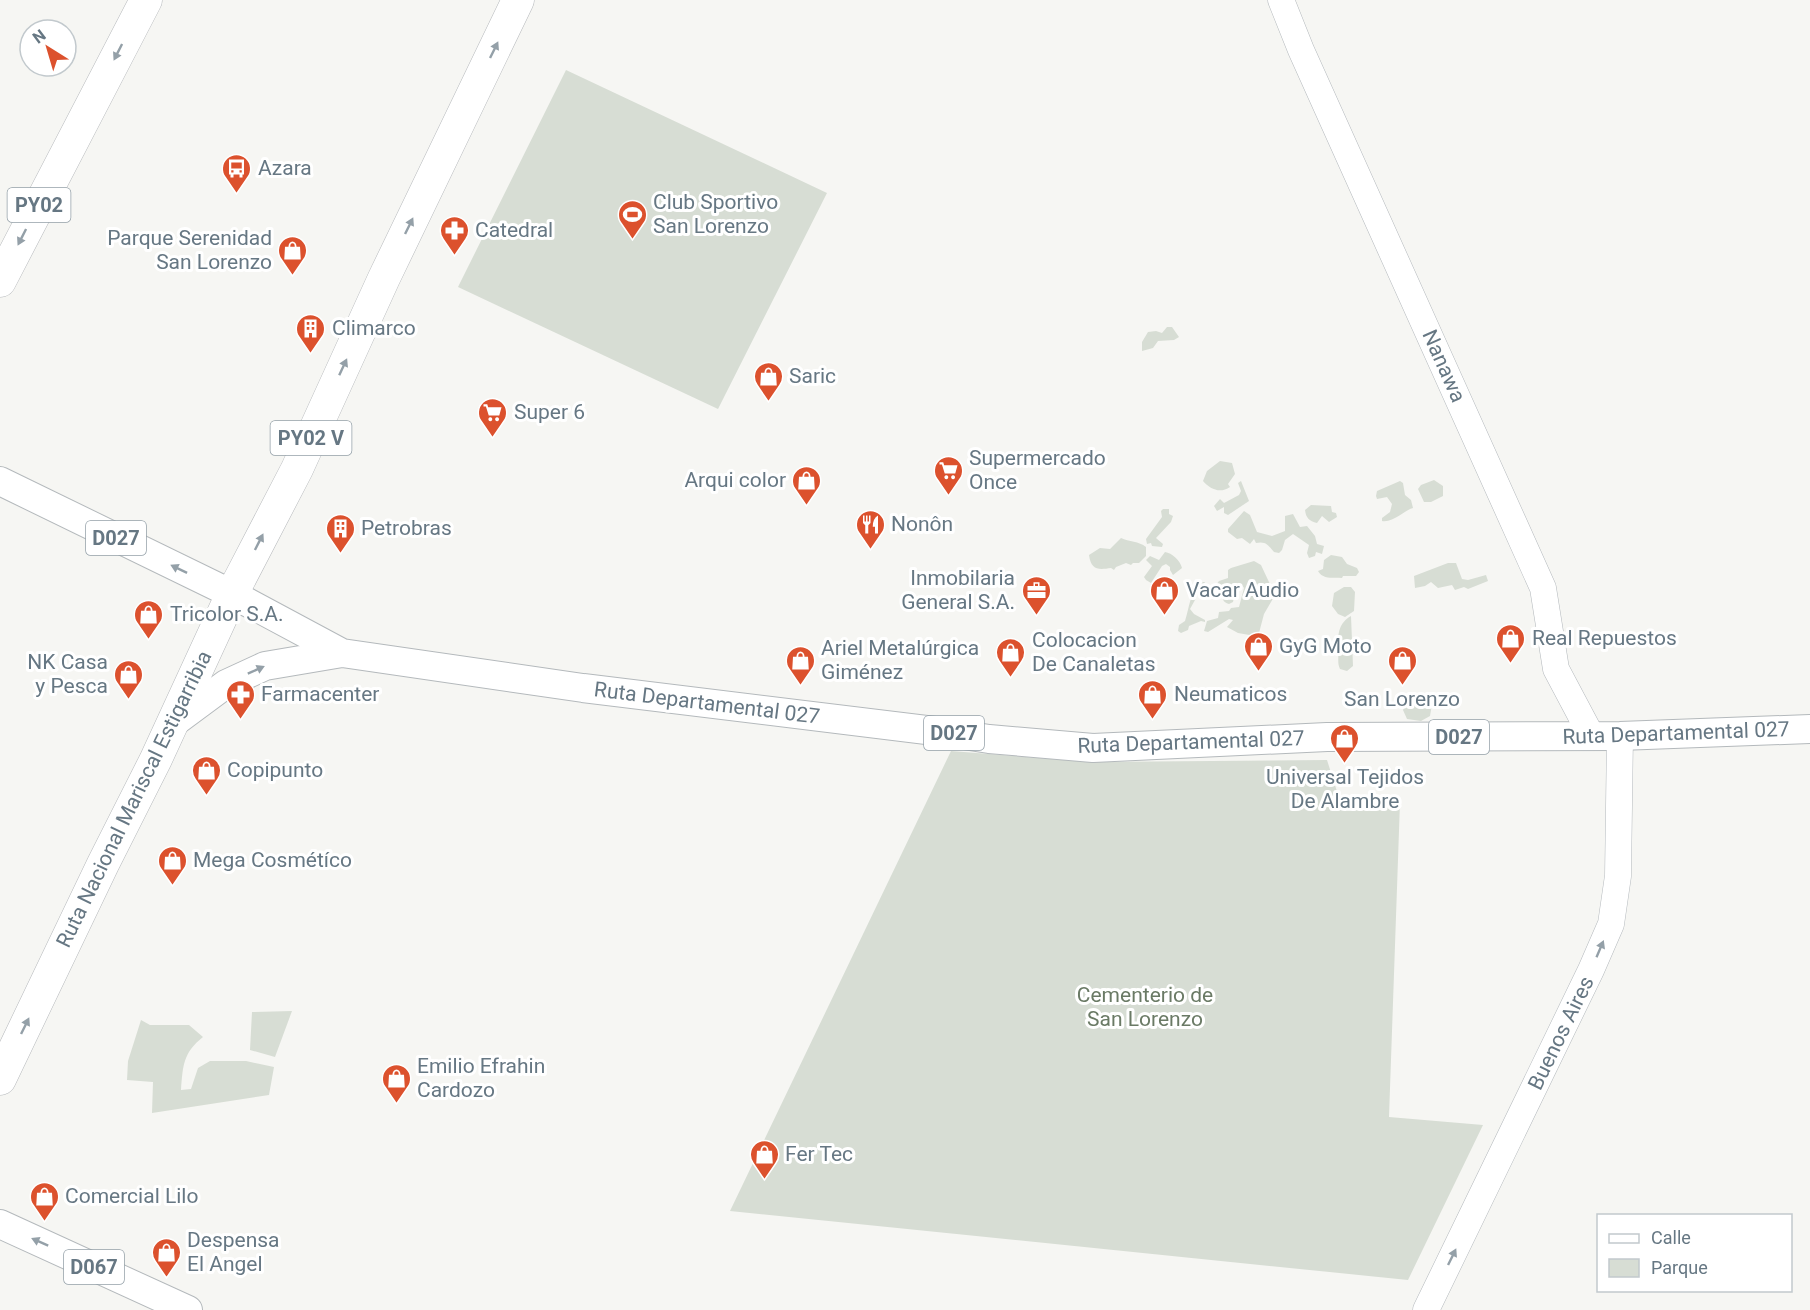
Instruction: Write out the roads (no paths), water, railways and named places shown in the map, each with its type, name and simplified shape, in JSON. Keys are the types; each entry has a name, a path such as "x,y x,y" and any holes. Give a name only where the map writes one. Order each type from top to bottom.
{"highway":[{"name":"PY02","path":"0,281 146,0"},
{"name":"Ruta Nacional Mariscal Estigarribia","path":"0,1079 172,724 232,594 297,469 384,278 518,0"}],"main road":[{"name":"D027","path":"0,481 232,594"},
{"name":"Ruta Departamental 027","path":"232,594 342,653 583,688 989,739 1093,748 1327,737 1620,736 1810,729"},
{"path":"172,724 226,684 265,666 342,653"},
{"name":"D067","path":"0,1224 188,1310"}],"street":[{"name":"Nanawa","path":"1281,0 1306,61 1543,588 1556,669 1591,735"},
{"name":"Buenos Aires","path":"1426,1310 1591,970 1611,924 1618,876 1620,736"}],"place":[{"name":"Azara","path":"237,194"},
{"name":"Club Sportivo San Lorenzo","path":"632,240"},
{"name":"Catedral","path":"454,256"},
{"name":"Parque Serenidad San Lorenzo","path":"293,276"},
{"name":"Climarco","path":"311,354"},
{"name":"Saric","path":"768,402"},
{"name":"Super 6","path":"493,438"},
{"name":"Supermercado Once","path":"948,496"},
{"name":"Arqui color","path":"807,506"},
{"name":"Nonôn","path":"870,550"},
{"name":"Petrobras","path":"340,554"},
{"name":"Inmobilaria General S.A.","path":"1036,616"},
{"name":"Vacar Audio","path":"1165,616"},
{"name":"Tricolor S.A.","path":"149,640"},
{"name":"Real Repuestos","path":"1511,664"},
{"name":"GyG Moto","path":"1258,672"},
{"name":"Colocacion De Canaletas","path":"1011,678"},
{"name":"Ariel Metalúrgica Giménez","path":"800,686"},
{"name":"San Lorenzo","path":"1402,686"},
{"name":"NK Casa y Pesca","path":"129,700"},
{"name":"Farmacenter","path":"240,720"},
{"name":"Neumaticos","path":"1153,720"},
{"name":"Universal Tejidos De Alambre","path":"1345,764"},
{"name":"Copipunto","path":"206,796"},
{"name":"Mega Cosmétíco","path":"172,886"},
{"name":"Emilio Efrahin Cardozo","path":"396,1104"},
{"name":"Fer Tec","path":"764,1180"},
{"name":"Comercial Lilo","path":"44,1222"},
{"name":"Despensa El Angel","path":"166,1278"}],"park label":[{"name":"Cementerio de San Lorenzo","path":"1145,1007"}]}
